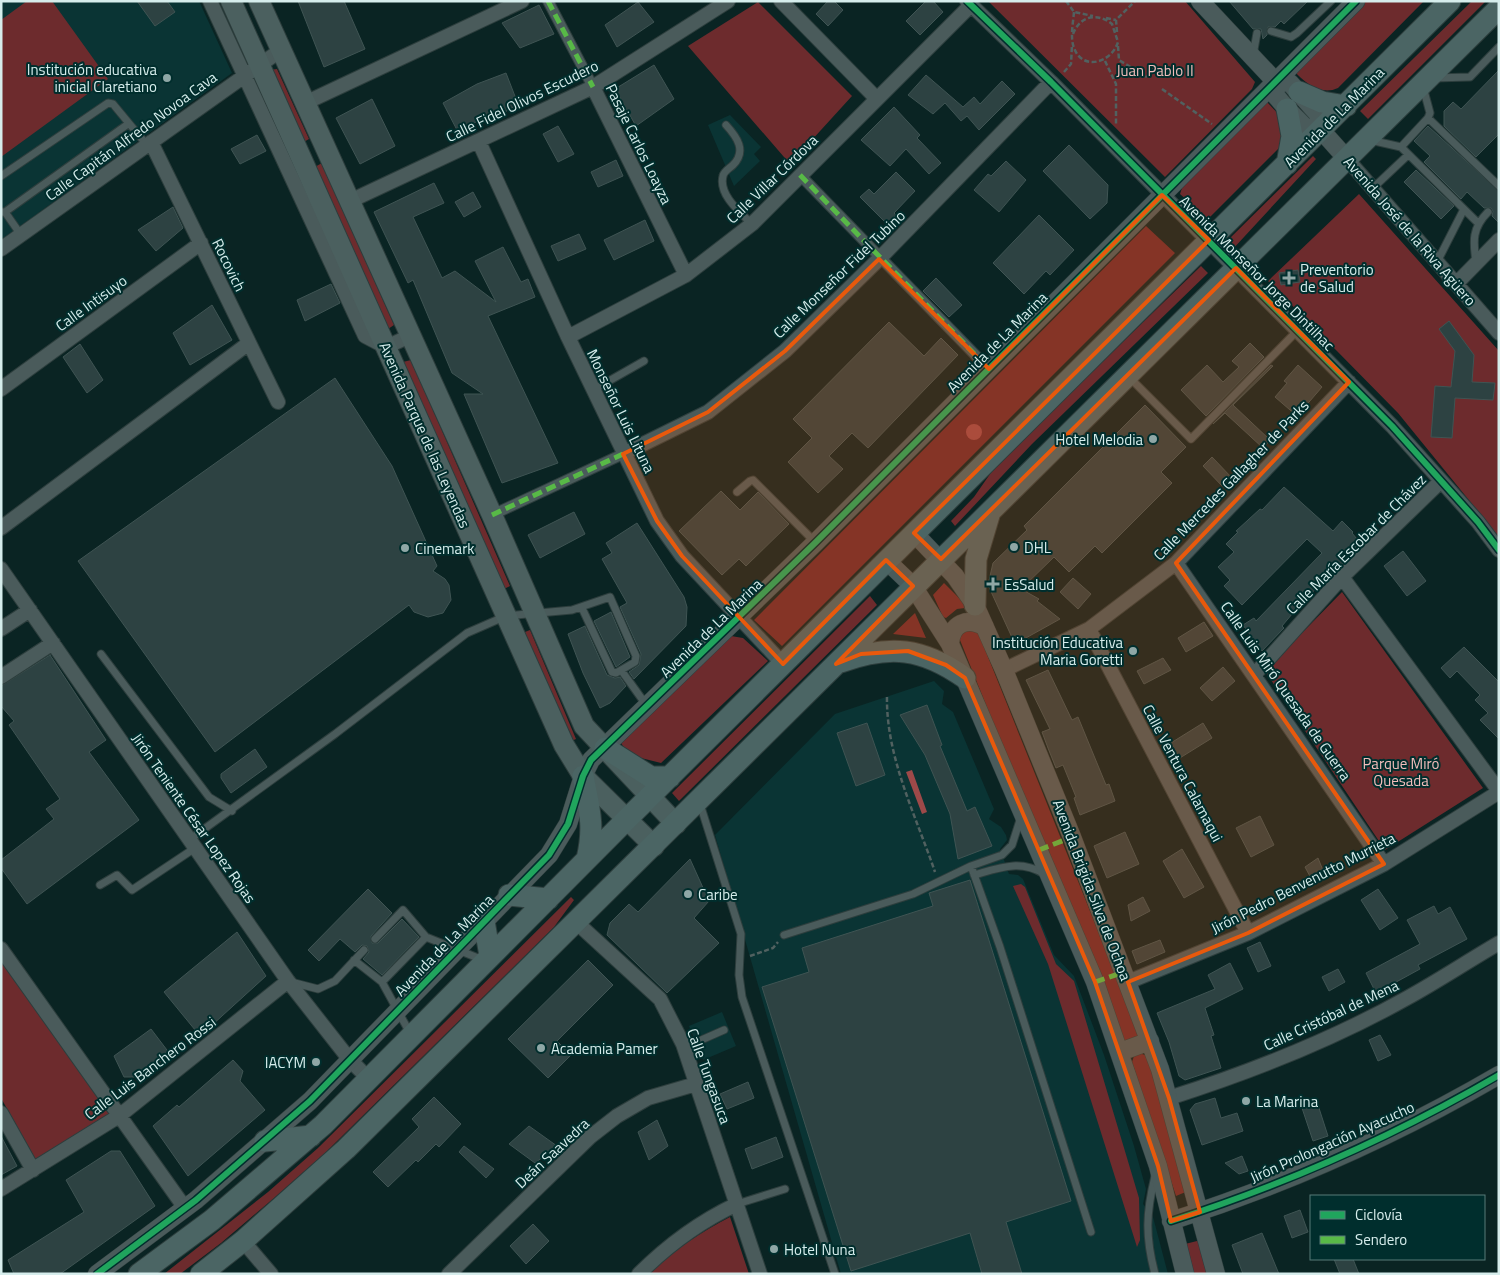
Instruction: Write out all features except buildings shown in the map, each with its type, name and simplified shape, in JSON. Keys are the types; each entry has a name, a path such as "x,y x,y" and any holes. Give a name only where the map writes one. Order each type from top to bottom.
{"main road":[{"name":"Avenida Parque de las Leyendas","path":"231,1 564,745 583,776 654,846"},
{"name":"Avenida de La Marina","path":"139,1274 212,1220 311,1136 886,560 1450,1"},
{"name":"Avenida Parque de las Leyendas","path":"261,2 348,202 492,514 584,726 676,824"},
{"path":"201,1274 243,1241 340,1155 1499,8"},
{"path":"1287,164 1292,136 1293,100 1346,106"},
{"path":"302,159 324,148"},
{"path":"975,605 976,559 992,508"},
{"path":"836,664 861,654 888,650 908,651 928,656 965,678"},
{"path":"604,748 651,777 670,777"},
{"path":"583,776 592,823 592,835 587,859"},
{"path":"509,895 548,899"},
{"path":"484,921 488,959"},
{"path":"265,1141 311,1136"}],"street":[{"path":"210,1 243,76 365,336 386,347 410,336"},
{"path":"304,103 522,1"},
{"name":"Pasaje Carlos Loayza","path":"548,1 593,87 686,275"},
{"name":"Calle Fidel Olivos Escudero","path":"348,202 593,87 728,1"},
{"path":"781,1 877,99"},
{"name":"Avenida José de la Riva Agüero","path":"1200,1 1275,81 1290,83 1293,100 1305,128 1321,130 1499,333"},
{"name":"Avenida de La Marina","path":"97,1274 185,1208 265,1141 350,1060 549,855 568,824 583,776 591,760 816,542 1356,1"},
{"name":"Calle Villar Córdova","path":"568,337 686,275 752,224 877,99 969,3"},
{"name":"Avenida Monseñor Jorge Dintilhac","path":"969,3 1051,82 1349,382 1478,522 1499,550"},
{"name":"Calle Capitán Alfredo Novoa Cava","path":"1,249 281,50"},
{"name":"Calle Monseñor Fidel Tubino","path":"623,454 708,412 784,350 879,259 1051,82"},
{"name":"Monseñor Luis Lituna","path":"479,142 568,337 657,521 682,556 783,664"},
{"name":"Rocovich","path":"149,144 201,243 278,402"},
{"path":"800,175 879,259 989,369"},
{"path":"1456,284 1499,240"},
{"name":"Calle Intisuyo","path":"1,389 201,243"},
{"path":"1,528 249,343"},
{"name":"Calle Mercedes Gallagher de Parks","path":"1004,670 1089,629 1176,563 1349,382"},
{"path":"492,514 623,454"},
{"name":"Calle María Escobar de Chávez","path":"1255,674 1342,577 1441,481"},
{"name":"Avenida Brigida Silva de Ochoa","path":"914,533 941,559 975,605 1135,979 1150,1041 1169,1098 1216,1274"},
{"name":"Avenida Brigida Silva de Ochoa","path":"886,560 913,586 927,604 950,644 1095,982 1158,1166 1185,1274"},
{"name":"Calle Luis Miró Quesada de Guerra","path":"1176,563 1255,674 1384,864"},
{"name":"Jirón Teniente César Lopez Rojas","path":"1,570 288,981 350,1060 369,1079"},
{"path":"1342,577 1499,791"},
{"path":"1,629 30,610"},
{"path":"950,644 954,629 961,623 969,621 985,627"},
{"name":"Calle Ventura Calamaqui","path":"1089,629 1248,932"},
{"path":"1,677 53,643"},
{"name":"Jirón Pedro Benvenutto Murrieta","path":"1135,979 1248,932 1384,864 1499,791"},
{"name":"Calle Tungasuca","path":"576,922 660,999 683,1044 760,1274"},
{"name":"Calle Cristóbal de Mena","path":"1169,1098 1282,1058 1347,1028 1406,998 1499,943"},
{"path":"1,949 185,1208"},
{"name":"Calle Luis Banchero Rossi","path":"1,1189 119,1116 288,981"},
{"path":"1120,1052 1150,1041"},
{"name":"Jirón Prolongación Ayacucho","path":"1171,1221 1200,1212 1293,1176 1384,1136 1499,1075"},
{"name":"Deán Saavedra","path":"449,1274 590,1137 610,1121 648,1098 696,1084"},
{"path":"1,1113 33,1170"},
{"path":"639,1274 684,1233 704,1220 737,1204"},
{"path":"243,1241 271,1274"}],"lane":[{"path":"1271,31 1291,37 1330,1"},
{"path":"1306,25 1329,29"},
{"path":"1252,57 1257,33"},
{"path":"1401,147 1428,118 1430,113 1426,81 1470,77 1499,47"},
{"path":"1,176 108,103 114,104 128,124 149,144"},
{"path":"1428,118 1499,186"},
{"path":"21,235 3,212 128,124"},
{"path":"726,125 739,142 740,150 739,158 725,172 722,184 727,197 752,224"},
{"path":"1368,139 1401,147 1478,222"},
{"path":"1373,188 1408,155"},
{"path":"1437,262 1464,208"},
{"path":"1476,262 1473,238 1478,222 1488,212"},
{"path":"1127,375 1191,439 1298,330"},
{"path":"593,390 644,361"},
{"path":"737,492 753,480 816,542"},
{"path":"100,885 117,875 132,890 232,811 468,633 506,616 535,615 582,608 608,596 612,598 636,656 635,662 616,673 609,668 582,608"},
{"path":"101,654 208,797 232,811"},
{"path":"621,670 648,706"},
{"path":"699,801 741,934 739,960 742,997 836,1274"},
{"path":"784,935 913,894 971,866 1008,852 1016,839 1022,812"},
{"path":"974,875 1019,864 1034,868 1050,878"},
{"path":"971,866 1000,947 1091,1232"},
{"path":"375,939 403,910 426,937 488,959"},
{"path":"382,982 426,937"},
{"path":"288,981 318,989 335,980 364,950"},
{"path":"354,960 382,982 412,1036"},
{"path":"683,1044 700,1041 724,1030"},
{"path":"1155,1274 1146,1223 1158,1166"},
{"path":"737,1204 785,1189"}],"path":[{"path":"1064,72 1071,64 1074,12 1066,1"},
{"path":"1116,20 1136,1"},
{"path":"1074,12 1116,20"},
{"path":"1073,34 1080,22 1092,16 1100,17 1112,24 1117,36"},
{"path":"1116,20 1119,60 1147,77"},
{"path":"1072,41 1078,54 1089,61 1096,62 1108,58 1118,42"},
{"path":"1105,61 1116,84 1116,126"},
{"path":"1162,89 1212,124"},
{"path":"887,697 887,716 891,746 938,881"},
{"path":"739,960 773,948 784,935"}],"highlighted area":[{"path":"1162,195 1209,240 914,533 941,559 1236,268 1349,382 1176,563 1384,864 1248,933 1128,982 1169,1098 1200,1212 1171,1221 1158,1166 1095,982 965,678 946,665 908,651 861,654 836,664 913,586 886,560 783,664 682,556 657,521 623,454 708,412 785,351 879,259 989,369"}],"shaded area":[{"path":"1,1 199,1 232,73 1,240"},
{"path":"730,115 761,147 754,154 760,161 734,186 708,125"},
{"path":"971,424 977,424 982,429 980,438 971,440 966,435 966,429"},
{"path":"934,681 944,691 942,704 953,712 994,809 989,819 1001,827 1006,835 1007,840 1000,849 1009,874 1018,875 1023,879 1054,955 1074,976 1104,1055 1134,1146 1146,1189 1143,1204 1153,1217 1168,1274 841,1274 715,835 835,714"},
{"path":"912,770 927,812 922,814 906,772"},
{"path":"722,1012 736,1046 703,1060 689,1026"}],"green space":[{"path":"27,1 52,1 108,79 1,157 1,20"},
{"name":"Juan Pablo II","path":"988,1 1185,1 1255,82 1252,89 1165,177"},
{"path":"1364,1 1424,1 1338,88 1325,90 1308,84 1294,71"},
{"path":"1472,1 1486,1 1368,119 1360,111"},
{"path":"758,2 852,96 790,164 688,46"},
{"path":"277,69 309,139 302,143 269,70"},
{"path":"1266,101 1284,120 1282,145 1208,219 1180,194 1183,185"},
{"path":"1313,156 1316,159 1232,250 1225,243"},
{"path":"322,163 394,325 385,331 313,168"},
{"path":"1359,194 1499,351 1499,537 1398,413 1268,281"},
{"path":"1146,226 1175,253 782,646 754,620"},
{"path":"1201,266 1208,273 1032,444 955,526 951,521 974,497 997,464"},
{"path":"411,360 510,586 504,589 403,362"},
{"path":"944,583 966,605 965,608 957,609 946,618 943,617 933,595"},
{"name":"Parque Miró Quesada","path":"1342,592 1483,788 1385,850 1265,671"},
{"path":"870,596 877,605 679,801 672,793"},
{"path":"915,613 926,638 893,634"},
{"path":"976,627 1139,1033 1137,1038 1123,1042 1119,1037 958,635"},
{"path":"530,630 576,739 567,743 520,634"},
{"path":"731,636 743,638 768,661 661,763 629,755 621,743"},
{"path":"1021,884 1025,887 1056,964 1074,981 1139,1198 1140,1240 1137,1247 1048,964 1013,886"},
{"path":"571,897 574,900 554,927 325,1153 221,1243 180,1274 164,1274 268,1192 318,1148"},
{"path":"1,957 112,1113 36,1160 1,1098"},
{"path":"1139,1053 1148,1056 1188,1191 1176,1196 1132,1062 1134,1056"},
{"path":"730,1217 749,1274 649,1274 688,1242"},
{"path":"1201,1240 1209,1274 1193,1274 1185,1244"}],"marked path":[{"path":"548,1 593,87"},
{"path":"800,175 989,369"},
{"path":"492,515 623,454"},
{"path":"1039,850 1072,837"},
{"path":"1095,982 1124,972"}],"cycle path":[{"path":"967,1 1051,82 1392,426 1478,522 1499,550"},
{"path":"97,1274 196,1200 310,1101 549,855 568,824 583,776 591,760 816,542 1356,1"},
{"path":"1171,1221 1213,1207 1339,1157 1420,1118 1499,1075"}],"place":[{"name":"Institución educativa inicial Claretiano","path":"167,78"},
{"name":"Preventorio de Salud","path":"1289,278"},
{"name":"Hotel Melodia","path":"1153,439"},
{"name":"DHL","path":"1014,547"},
{"name":"Cinemark","path":"405,548"},
{"name":"EsSalud","path":"993,584"},
{"name":"Institución Educativa Maria Goretti","path":"1133,651"},
{"name":"Caribe","path":"688,894"},
{"name":"Academia Pamer","path":"541,1048"},
{"name":"IACYM","path":"316,1062"},
{"name":"La Marina","path":"1246,1101"},
{"name":"Hotel Nuna","path":"774,1249"}]}
